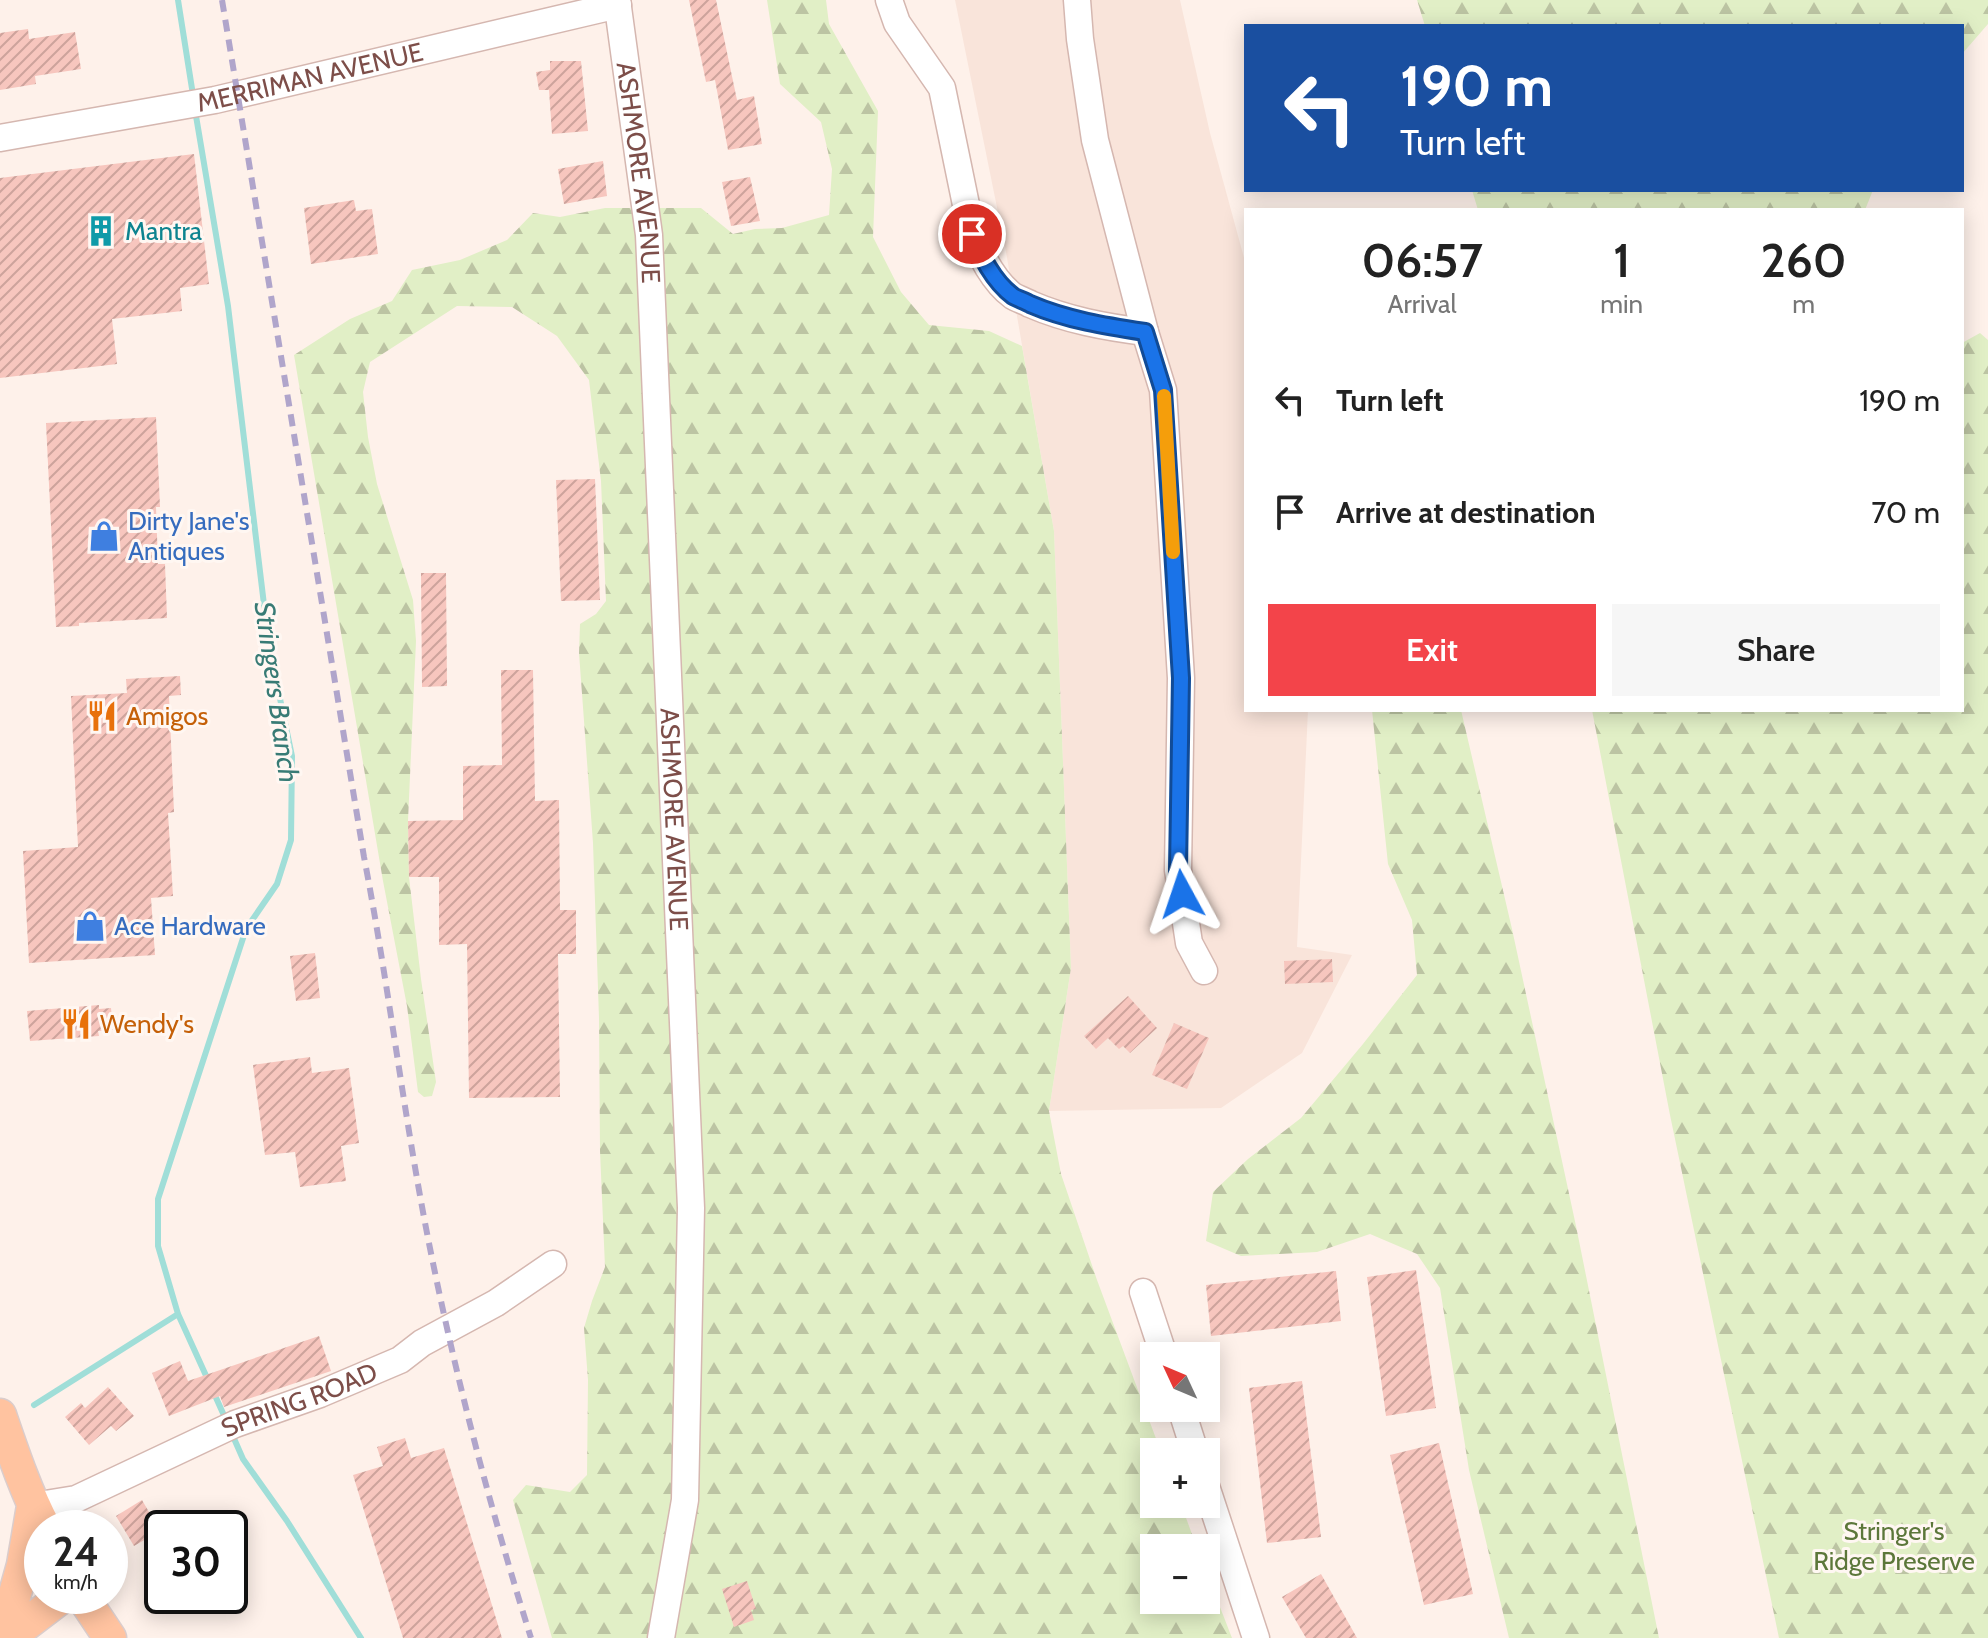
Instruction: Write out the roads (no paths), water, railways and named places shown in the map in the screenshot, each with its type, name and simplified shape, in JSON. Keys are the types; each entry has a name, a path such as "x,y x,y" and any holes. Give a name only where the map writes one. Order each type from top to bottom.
{"main road":[{"path":"0,1415 36,1510"},
{"path":"0,1621 14,1597 24,1562"},
{"path":"8,1638 39,1614"},
{"path":"94,1614 110,1638"}],"street":[{"path":"889,0 897,23 942,88 972,234 995,277 1014,296 1045,310 1092,324 1145,332"},
{"path":"1077,0 1095,140 1163,390 1181,678 1178,870 1189,943 1204,971"},
{"name":"MERRIMAN AVENUE","path":"0,138 215,100 618,3"},
{"name":"ASHMORE AVENUE","path":"618,3 649,235 691,1208 685,1500 661,1638"},
{"name":"SPRING ROAD","path":"53,1510 235,1424 320,1394 400,1360 422,1343 496,1303 553,1264"},
{"path":"1143,1292 1159,1342"},
{"path":"1217,1518 1256,1638"}],"waterway":[{"name":"Stringers Branch","path":"178,0 193,95"},
{"name":"Stringers Branch","path":"195,110 228,306 269,646 292,756 291,840 277,884 246,929 158,1199 158,1246 178,1314 208,1380"},
{"path":"34,1405 178,1314"},
{"path":"213,1391 226,1420"},
{"path":"232,1434 243,1459 287,1521 361,1638"}],"railway":[{"path":"222,0 423,1212 465,1405 531,1638"}],"place":[{"name":"Mantra","path":"101,231"},
{"name":"Dirty Jane's Antiques","path":"104,536"},
{"name":"Amigos","path":"102,716"},
{"name":"Ace Hardware","path":"90,926"},
{"name":"Wendy's","path":"76,1024"}],"park label":[{"name":"Stringer's Ridge Preserve","path":"1894,1546"}]}
